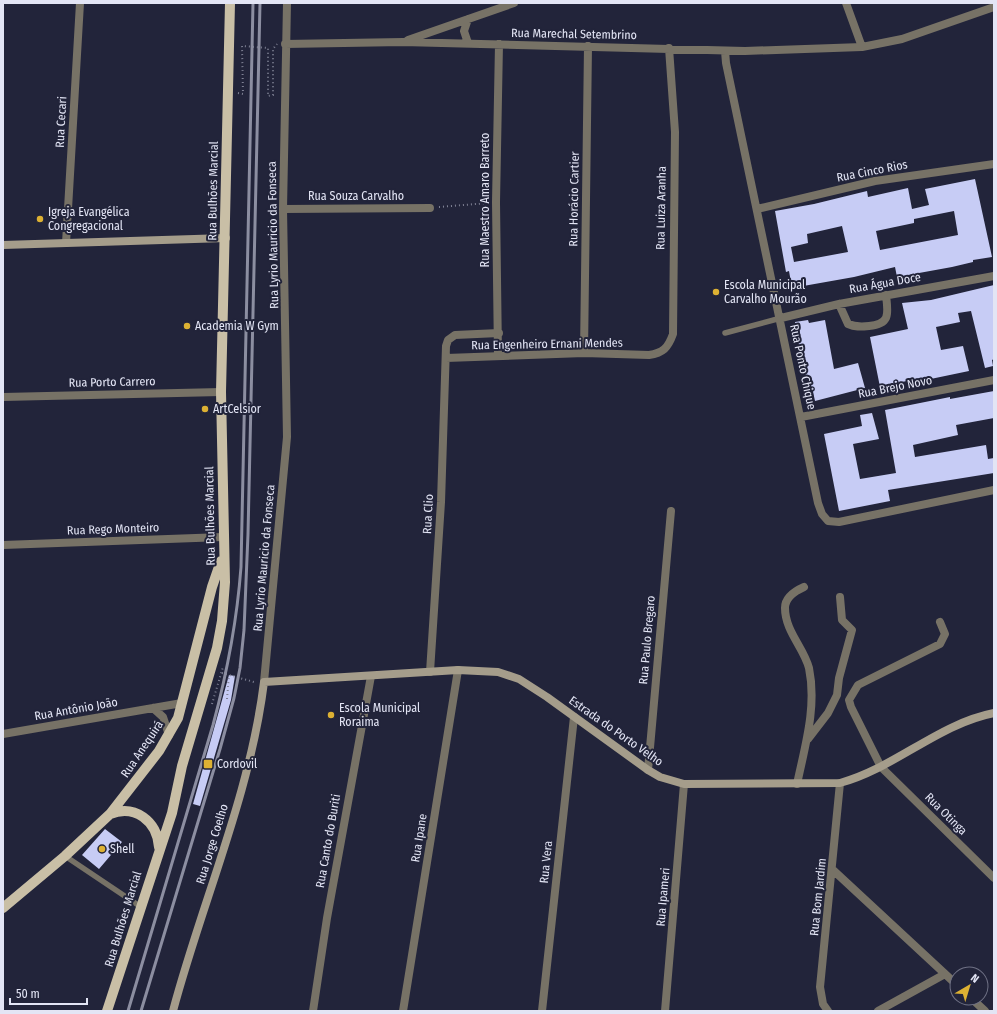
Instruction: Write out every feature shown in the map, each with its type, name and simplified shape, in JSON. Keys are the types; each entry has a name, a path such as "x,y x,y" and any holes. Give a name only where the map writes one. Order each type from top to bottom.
{"main road":[{"name":"Rua Bulhões Marcial","path":"108,1011 159,848 172,813 182,766 217,648 222,621 225,582 223,555 221,392 226,238 230,3"},
{"name":"Rua Anequirá","path":"3,908 65,856 110,814 146,769 169,735 178,718 212,587 223,555"},
{"path":"110,814 120,810 130,810 140,815 155,831 159,848"}],"street":[{"name":"Rua Cecari","path":"66,243 80,3"},
{"name":"Rua Lyrio Mauricio da Fonseca","path":"261,683 287,437 283,209 285,40 287,3"},
{"path":"403,42 514,3"},
{"path":"846,3 862,47"},
{"name":"Rua Marechal Setembrino","path":"285,40 669,48 725,51 862,47 902,39 994,6"},
{"path":"468,19 464,31 468,43"},
{"name":"Rua Maestro Amaro Barreto","path":"498,355 496,202 499,44"},
{"name":"Rua Horácio Cartier","path":"584,353 588,46"},
{"name":"Rua Luiza Aranha","path":"649,355 659,354 665,350 670,343 672,334 675,132 669,48"},
{"name":"Rua Ponto Chique","path":"725,51 818,503 822,514 828,521 839,522 994,490"},
{"name":"Rua Cinco Rios","path":"757,209 875,181 994,164"},
{"name":"Rua Souza Carvalho","path":"283,209 430,208"},
{"path":"3,245 226,238"},
{"name":"Rua Água Doce","path":"781,318 839,304 994,276"},
{"path":"839,304 848,324 856,327 878,326 886,319 888,312 886,295"},
{"name":"Rua Clio","path":"430,672 441,502 446,346 452,336 498,333"},
{"name":"Rua Engenheiro Ernani Mendes","path":"446,358 584,353 649,355"},
{"name":"Rua Brejo Novo","path":"801,417 994,380"},
{"name":"Rua Porto Carrero","path":"3,397 221,392"},
{"name":"Rua Paulo Bregaro","path":"648,770 671,512"},
{"name":"Rua Rego Monteiro","path":"3,545 223,537"},
{"path":"797,784 813,703 808,667 796,642 785,608 791,594 804,587"},
{"path":"806,741 828,713 837,695 839,678 852,630 842,620 840,597"},
{"name":"Rua Otinga","path":"940,622 945,634 940,644 865,680 852,692 849,700 851,707 881,767 994,878"},
{"name":"Estrada do Porto Velho","path":"261,683 458,670 498,672 519,679 648,770 664,778 684,784 840,783 855,779 881,767 968,721 994,713"},
{"name":"Rua Ipane","path":"403,1011 458,670"},
{"name":"Rua Canto do Buriti","path":"312,1011 327,918 371,676"},
{"name":"Rua Jorge Coelho","path":"173,1011 248,769 259,724 261,683"},
{"name":"Rua Antônio João","path":"3,734 182,703"},
{"path":"153,708 163,717 169,735"},
{"name":"Rua Vera","path":"542,1011 574,717"},
{"name":"Rua Bom Jardim","path":"828,1011 823,1004 820,987 833,870 840,783"},
{"name":"Rua Ipameri","path":"665,1011 684,784"},
{"path":"833,870 949,978"},
{"path":"878,1011 945,974"}],"lane":[{"path":"725,333 781,318"},
{"path":"65,856 141,907"}],"path":[{"path":"242,46 268,48 268,96 273,96 273,49 285,40"},
{"path":"430,208 496,202"},
{"path":"223,673 229,676 261,683"},
{"path":"227,699 229,676"}],"building":[{"path":"975,179 992,257 973,260 973,262 952,267 897,277 895,267 854,277 792,288 789,271 786,272 775,211 814,204 867,191 868,197 908,188 912,209 929,205 925,189","holes":["954,211 958,235 880,250 876,231 914,223 914,219","842,226 848,252 794,262 791,247 808,243 807,234"]},
{"path":"994,285 993,366 985,368 971,311 958,313 960,322 936,327 941,350 963,346 969,371 921,381 920,378 880,387 870,337 908,329 902,303 931,300"},
{"path":"808,320 809,323 825,320 834,369 858,363 865,388 815,401 812,387 809,387 802,363 795,322"},
{"path":"994,391 994,418 956,425 958,435 913,445 915,457 986,445 988,459 994,458 994,473 888,490 890,501 839,511 824,434 862,426 860,415 872,413 879,439 853,444 860,479 896,473 885,410 950,397 950,399"},
{"path":"229,675 235,676 231,700 200,806 193,804"},
{"name":"Shell","path":"105,829 122,842 99,869 82,855"}],"railway":[{"path":"128,1011 213,725 223,686 237,607 241,567 253,3"},
{"path":"141,1011 220,749 234,698 240,668 244,630 248,534 260,3"}],"place":[{"name":"Igreja Evangélica Congregacional","path":"40,219"},
{"name":"Escola Municipal Carvalho Mourão","path":"716,292"},
{"name":"Academia W Gym","path":"187,326"},
{"name":"ArtCelsior","path":"205,409"},
{"name":"Escola Municipal Roraima","path":"331,715"},
{"name":"Cordovil","path":"208,764"},
{"name":"Shell","path":"102,849"}]}
